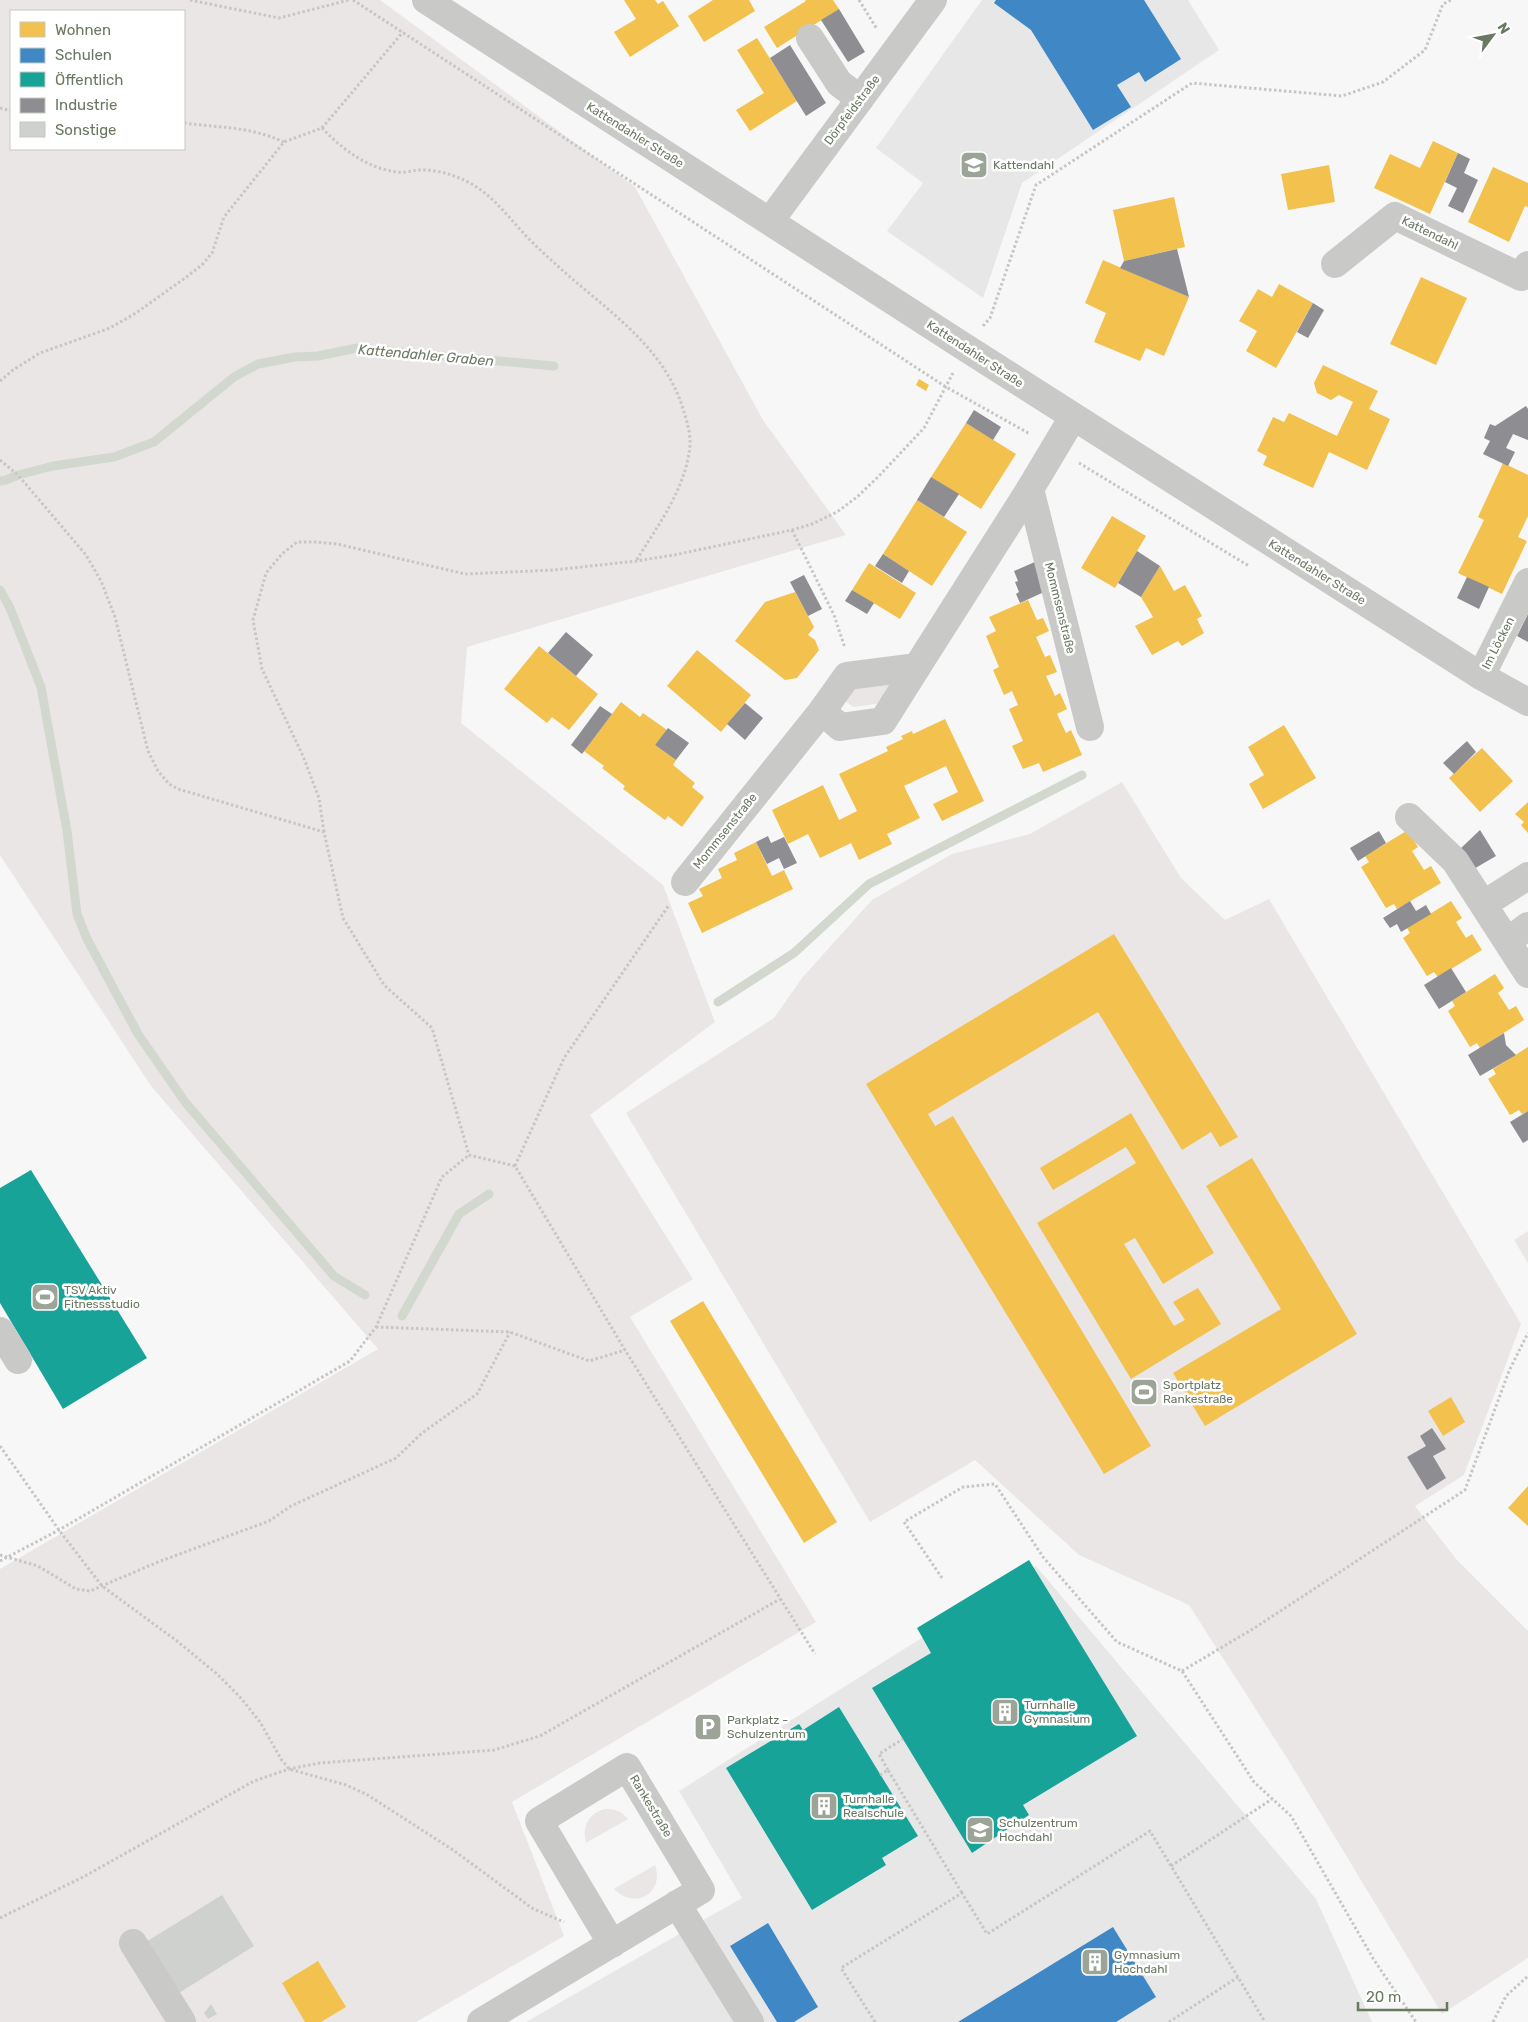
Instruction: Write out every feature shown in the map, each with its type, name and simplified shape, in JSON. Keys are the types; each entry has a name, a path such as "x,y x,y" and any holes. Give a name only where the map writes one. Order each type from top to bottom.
{"street":[{"name":"Kattendahler Straße","path":"426,0 966,348 1481,676 1528,702"},
{"name":"Dörpfeldstraße","path":"770,221 934,0"},
{"path":"810,38 839,83 860,99"},
{"name":"Kattendahl","path":"1335,264 1395,216 1521,277 1528,265"},
{"path":"822,711 840,727 883,721 1030,489 1073,416"},
{"name":"Mommsenstraße","path":"1030,489 1090,726"},
{"name":"Im Löcken","path":"1481,676 1528,582"},
{"path":"847,676 917,668"},
{"name":"Mommsenstraße","path":"685,882 822,711 847,676"},
{"path":"1409,817 1455,861 1484,904 1518,934 1528,974"},
{"path":"1484,904 1528,876"},
{"path":"0,1331 18,1360"},
{"name":"Rankestraße","path":"481,2022 612,1944 701,1890 627,1767 539,1822 612,1944"},
{"path":"677,1904 750,2022"},
{"path":"133,1943 182,2022"}],"path":[{"path":"190,0 279,18 349,0"},
{"path":"353,0 946,387 1054,448"},
{"path":"469,1154 432,1028 384,986 343,918 324,832 319,798 304,756 262,669 253,620 266,573 282,554 297,542 317,542 338,544 465,574 554,570 674,555 812,524 837,512 857,497 924,428 966,348 990,318 1036,186 1192,83 1342,96 1384,82 1425,50 1442,2 1450,0"},
{"path":"0,381 40,352 110,328 136,313 202,265 212,253 224,217 284,142 322,128 403,32"},
{"path":"185,123 216,128 238,127 266,134 284,142"},
{"path":"322,128 336,142 366,163 385,170 401,173 431,170 450,174 470,183 493,199 528,238 560,269 630,328 668,373 681,400 686,416 690,451 678,489 636,561"},
{"path":"0,460 18,475 86,554 101,581 115,617 148,751 158,771 169,784 324,832"},
{"path":"792,530 834,615 844,645 847,676"},
{"path":"515,1166 564,1058 685,882"},
{"path":"469,1154 515,1166 626,1350 815,1654"},
{"path":"0,1561 59,1530 350,1362 376,1328 442,1178 469,1154"},
{"path":"376,1328 510,1332 589,1362 626,1350"},
{"path":"0,1555 38,1566 76,1589 90,1591 208,1542 269,1521 291,1506 396,1458 422,1433 477,1394 510,1332"},
{"path":"1182,1671 1256,1627 1465,1490 1509,1371 1528,1333"},
{"path":"0,1446 59,1530 102,1586 177,1641 228,1685 260,1722 281,1759 289,1769 346,1785 366,1794 453,1850 532,1908 568,1923"},
{"path":"942,1578 904,1522 963,1487 995,1484 1043,1557 1118,1642 1182,1671 1254,1782 1290,1816 1374,1960 1416,2022"},
{"path":"0,1918 85,1876 254,1782 289,1769 320,1763 494,1750 540,1736 780,1599"},
{"path":"903,1739 879,1754 987,1934 1150,1831 1264,2022"},
{"path":"880,1775 888,1770"},
{"path":"1171,1866 1272,1799"},
{"path":"875,2022 841,1968 962,1893"},
{"path":"1493,2022 1506,1996 1528,1976"},
{"path":"1169,2022 1238,1977"}],"shaded area":[{"path":"0,0 380,0 635,187 763,420 846,535 467,647 461,723 663,885 715,1022 590,1115 693,1279 630,1317 816,1622 512,1802 564,1936 416,2022 0,2022 0,1569 378,1349 151,1086 0,855"},
{"name":"Kattendahl","path":"982,0 1188,0 1219,50 1022,183 983,298 887,231 923,183 876,148"},
{"path":"893,681 883,703 854,707 842,699 853,685"},
{"name":"Sportplatz Rankestraße","path":"1122,782 1181,878 1225,920 1269,899 1521,1324 1464,1475 1415,1506 1457,1560 1528,1631 1528,1958 1442,2014 1287,1758 1189,1605 1079,1555 975,1460 870,1522 626,1113 774,1018 802,978 872,900 952,854 1030,834"},
{"path":"1528,1231 1528,1263 1514,1240"},
{"name":"Schulzentrum Hochdahl","path":"1036,1566 1316,1899 1372,2022 526,2022 742,1898 679,1791"},
{"path":"605,1809 618,1811 628,1819 586,1843 585,1832 590,1817"},
{"path":"655,1865 656,1884 646,1896 630,1898 614,1889"}],"building: Wohnen":[{"path":"624,0 655,0 658,4 663,1 679,26 630,57 614,32 636,19"},
{"path":"713,0 749,0 755,11 704,42 688,16"},
{"path":"805,0 833,0 839,9 777,48 764,27"},
{"path":"757,38 797,101 750,131 736,110 764,93 737,50"},
{"path":"1433,141 1458,153 1430,214 1374,188 1390,154 1420,168"},
{"path":"1329,165 1335,202 1288,210 1281,174"},
{"path":"1493,167 1528,183 1528,207 1525,206 1509,242 1468,222"},
{"path":"1174,197 1185,247 1124,261 1113,210"},
{"path":"1103,260 1189,297 1164,356 1146,348 1140,361 1094,342 1106,313 1085,303"},
{"path":"1421,277 1467,298 1436,365 1390,344"},
{"path":"1279,284 1313,303 1276,368 1246,351 1257,331 1239,321 1258,289 1272,297"},
{"path":"1323,365 1378,391 1369,409 1390,419 1367,470 1329,452 1313,488 1263,465 1267,456 1257,451 1273,417 1284,422 1289,413 1337,436 1353,402 1339,395 1331,400 1317,393 1314,383"},
{"path":"919,379 929,385 926,391 916,385"},
{"path":"966,423 1016,454 981,509 931,477"},
{"path":"1503,463 1528,475 1528,516 1518,537 1527,541 1502,594 1458,573 1484,520 1478,517"},
{"path":"917,500 967,532 932,586 883,554"},
{"path":"1112,516 1146,536 1115,588 1081,568"},
{"path":"869,563 916,593 900,619 852,590"},
{"path":"1160,566 1174,591 1185,585 1202,616 1197,619 1204,633 1182,646 1178,641 1152,655 1135,626 1153,617 1141,597"},
{"path":"795,592 814,627 808,635 815,640 819,650 797,678 785,680 735,641 765,602"},
{"path":"1028,600 1037,620 1043,618 1049,631 1036,637 1045,657 1050,655 1057,672 1046,676 1055,696 1060,693 1067,709 1057,714 1066,733 1071,730 1082,755 1043,772 1039,763 1023,769 1012,746 1023,741 1009,709 1018,705 1012,691 1004,695 993,670 999,667 986,636 996,631 989,617"},
{"path":"539,646 598,694 569,730 552,717 547,723 504,689"},
{"path":"697,650 751,695 721,732 667,686"},
{"path":"621,702 640,717 643,713 667,730 655,745 676,760 673,765 695,783 692,787 704,797 682,827 668,816 665,820 623,789 625,786 602,768 604,766 584,751"},
{"path":"945,719 984,801 942,821 933,804 958,792 946,766 904,786 920,818 887,834 892,844 859,860 851,843 820,858 808,834 788,844 772,810 823,785 839,820 857,811 839,774 888,751 886,747 903,739 901,736 912,731 913,734"},
{"path":"1284,725 1316,778 1263,809 1249,784 1264,775 1248,747"},
{"path":"1482,748 1513,781 1480,812 1449,778"},
{"path":"1528,802 1528,833 1521,825 1524,822 1515,814"},
{"path":"1408,830 1418,847 1412,851 1424,870 1431,866 1441,883 1397,909 1394,904 1386,908 1361,867 1369,862 1365,856"},
{"path":"756,842 772,876 784,870 793,889 702,933 688,903 703,896 699,889 722,878 718,869 737,860 734,853"},
{"path":"1451,901 1462,918 1456,922 1466,938 1472,934 1482,950 1438,977 1434,972 1427,976 1403,938 1410,933 1407,928"},
{"path":"1114,934 1238,1137 1220,1147 1211,1132 1182,1150 1098,1012 928,1114 935,1126 953,1116 1151,1446 1104,1474 866,1084"},
{"path":"1495,974 1504,988 1498,993 1509,1010 1516,1006 1524,1020 1480,1048 1477,1043 1470,1047 1448,1011 1455,1006 1452,1001"},
{"path":"1528,1047 1528,1111 1522,1114 1519,1110 1510,1115 1488,1079 1496,1074 1493,1069"},
{"path":"1131,1113 1214,1253 1163,1284 1135,1238 1124,1244 1174,1326 1185,1320 1173,1302 1198,1288 1221,1324 1131,1379 1037,1223 1136,1163 1126,1147 1053,1190 1040,1168"},
{"path":"1252,1158 1357,1334 1205,1426 1173,1373 1281,1309 1206,1186"},
{"path":"703,1301 837,1522 804,1543 670,1321"},
{"path":"1451,1397 1465,1422 1443,1436 1428,1411"},
{"path":"1528,1486 1528,1526 1508,1508"},
{"path":"318,1961 346,2007 321,2022 305,2022 282,1983"}],"building: Schulen":[{"path":"996,0 1144,0 1181,59 1145,82 1139,72 1117,85 1131,107 1093,130 1031,30 994,3"},
{"path":"768,1923 818,2007 794,2022 777,2022 730,1946"},
{"name":"Gymnasium Hochdahl","path":"1113,1927 1156,1997 1116,2022 958,2022"}],"building: Öffentlich":[{"path":"31,1170 147,1358 63,1409 0,1303 0,1188"},
{"name":"Turnhalle Gymnasium","path":"1029,1560 1137,1736 1023,1805 1029,1815 972,1853 872,1688 931,1653 917,1628"},
{"name":"Turnhalle Realschule","path":"839,1707 918,1836 882,1858 886,1865 812,1910 726,1768 799,1724 803,1730"}],"building: Industrie":[{"path":"839,9 865,52 848,62 821,20"},
{"path":"790,45 826,103 806,116 770,58"},
{"path":"1458,153 1470,159 1464,173 1478,180 1463,213 1448,206 1457,188 1445,182"},
{"path":"1177,249 1189,297 1120,268 1124,261"},
{"path":"1313,303 1324,310 1308,338 1297,332"},
{"path":"1526,406 1528,409 1528,440 1513,434 1506,448 1515,452 1508,466 1483,454 1490,441 1484,438 1490,424 1495,426"},
{"path":"974,410 1001,427 993,440 966,423"},
{"path":"931,477 959,494 944,517 917,500"},
{"path":"1137,551 1160,566 1141,597 1118,583"},
{"path":"883,554 909,571 902,583 875,566"},
{"path":"1037,561 1044,592 1020,603 1016,594 1019,592 1015,582 1018,581 1014,571"},
{"path":"804,575 822,609 808,616 790,582"},
{"path":"1467,577 1489,587 1479,609 1457,598"},
{"path":"852,590 874,603 867,614 845,601"},
{"path":"1528,614 1528,642 1517,636"},
{"path":"566,632 593,655 576,676 548,653"},
{"path":"745,703 763,718 745,740 727,724"},
{"path":"600,706 612,714 582,754 571,745"},
{"path":"668,728 689,743 676,760 655,745"},
{"path":"1467,741 1476,752 1454,774 1443,763"},
{"path":"1480,830 1496,856 1472,870 1459,850"},
{"path":"1379,831 1386,843 1358,861 1350,848"},
{"path":"768,836 771,843 784,837 797,863 784,869 779,858 767,864 756,842"},
{"path":"1410,901 1416,911 1426,905 1431,914 1401,932 1397,924 1390,928 1383,918"},
{"path":"1451,968 1466,992 1439,1009 1424,985"},
{"path":"1504,1033 1506,1045 1516,1055 1480,1076 1468,1055"},
{"path":"1528,1111 1528,1140 1523,1143 1510,1122"},
{"path":"1432,1428 1446,1449 1433,1456 1446,1478 1427,1490 1407,1457 1426,1446 1420,1436"}],"building: Sonstige":[{"path":"222,1895 254,1946 174,1996 141,1945"},
{"path":"211,2004 217,2014 208,2019 204,2013"}],"waterway":[{"name":"Kattendahler Graben","path":"0,481 53,466 114,457 154,442 234,377 258,364 295,357 318,356 357,348 554,366"},
{"path":"0,590 10,608 41,687 67,831 77,914 87,939 138,1034 185,1102 334,1276 365,1295"},
{"path":"718,1002 794,953 869,884 1082,775"},
{"path":"402,1316 459,1214 489,1194"}],"place":[{"name":"Kattendahl","path":"974,165"},
{"name":"TSV Aktiv Fitnessstudio","path":"45,1297"},
{"name":"Sportplatz Rankestraße","path":"1144,1392"},
{"name":"Turnhalle Gymnasium","path":"1005,1712"},
{"name":"Parkplatz - Schulzentrum","path":"708,1727"},
{"name":"Turnhalle Realschule","path":"824,1806"},
{"name":"Schulzentrum Hochdahl","path":"980,1830"},
{"name":"Gymnasium Hochdahl","path":"1095,1962"}]}
